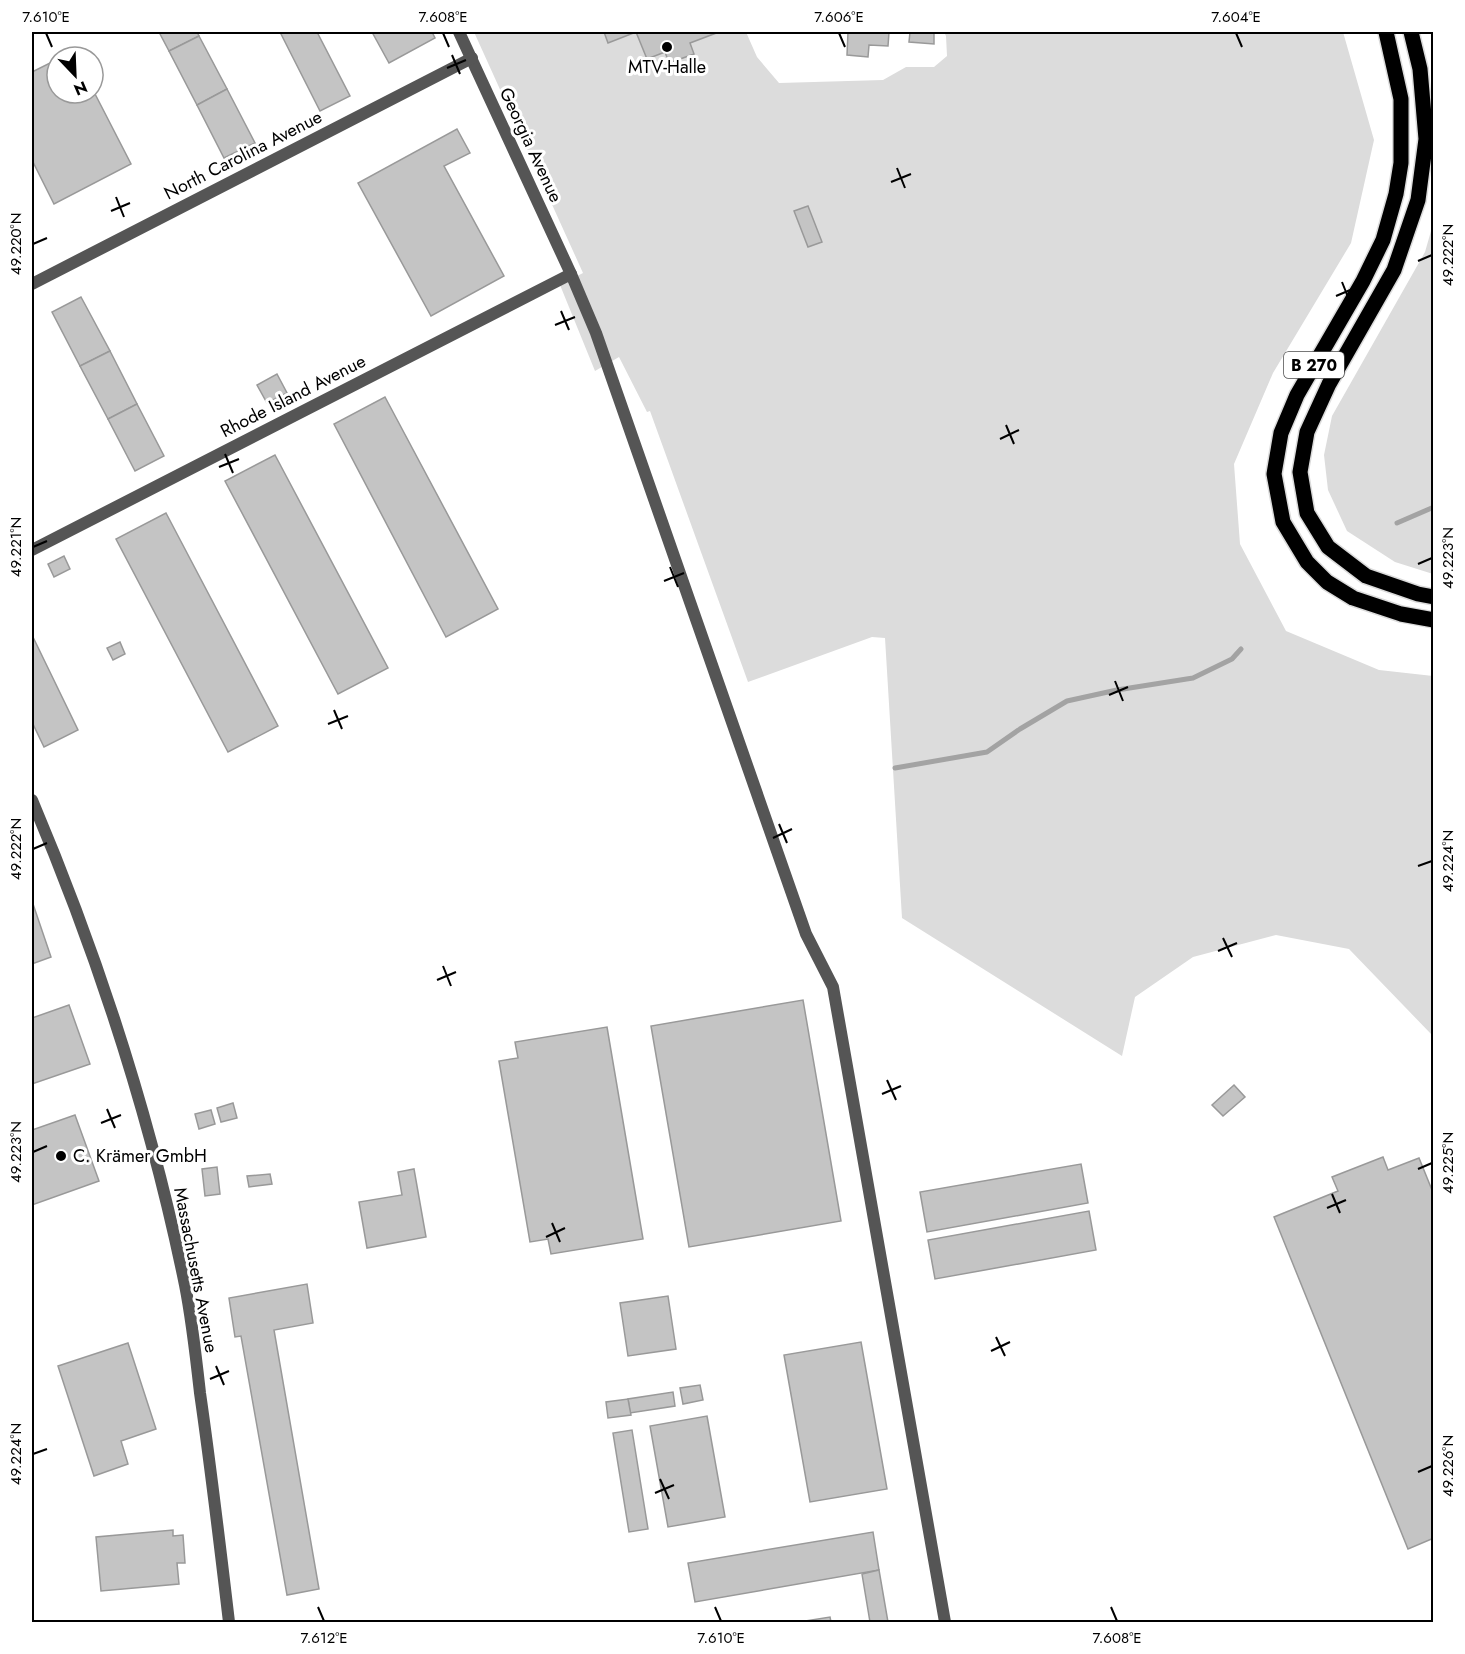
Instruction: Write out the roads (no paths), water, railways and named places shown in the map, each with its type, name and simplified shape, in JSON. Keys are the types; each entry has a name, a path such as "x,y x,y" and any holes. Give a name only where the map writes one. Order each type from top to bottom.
{"main road":[{"name":"B 270","path":"1386,32 1401,99 1401,163 1396,195 1383,240 1363,281 1297,395 1281,433 1274,474 1284,522 1307,562 1327,582 1353,598 1401,614 1434,620"},
{"name":"B 270","path":"1411,32 1420,69 1426,139 1418,200 1395,270 1329,384 1307,432 1300,472 1307,513 1328,547 1366,576 1418,594 1434,597"}],"street":[{"name":"Georgia Avenue","path":"459,32 596,333 806,934 833,987 945,1623"},
{"name":"North Carolina Avenue","path":"32,284 472,58"},
{"name":"Rhode Island Avenue","path":"32,550 570,274"},
{"name":"Massachusetts Avenue","path":"32,801 108,1000 141,1108 169,1214 185,1287 213,1484 229,1623"}],"waterway":[{"path":"1397,523 1434,507"},
{"path":"895,768 987,752 1067,701 1117,690 1193,678 1232,659 1241,649"}],"place":[{"name":"MTV-Halle","path":"667,47"},
{"name":"C. Krämer GmbH","path":"61,1156"}]}
